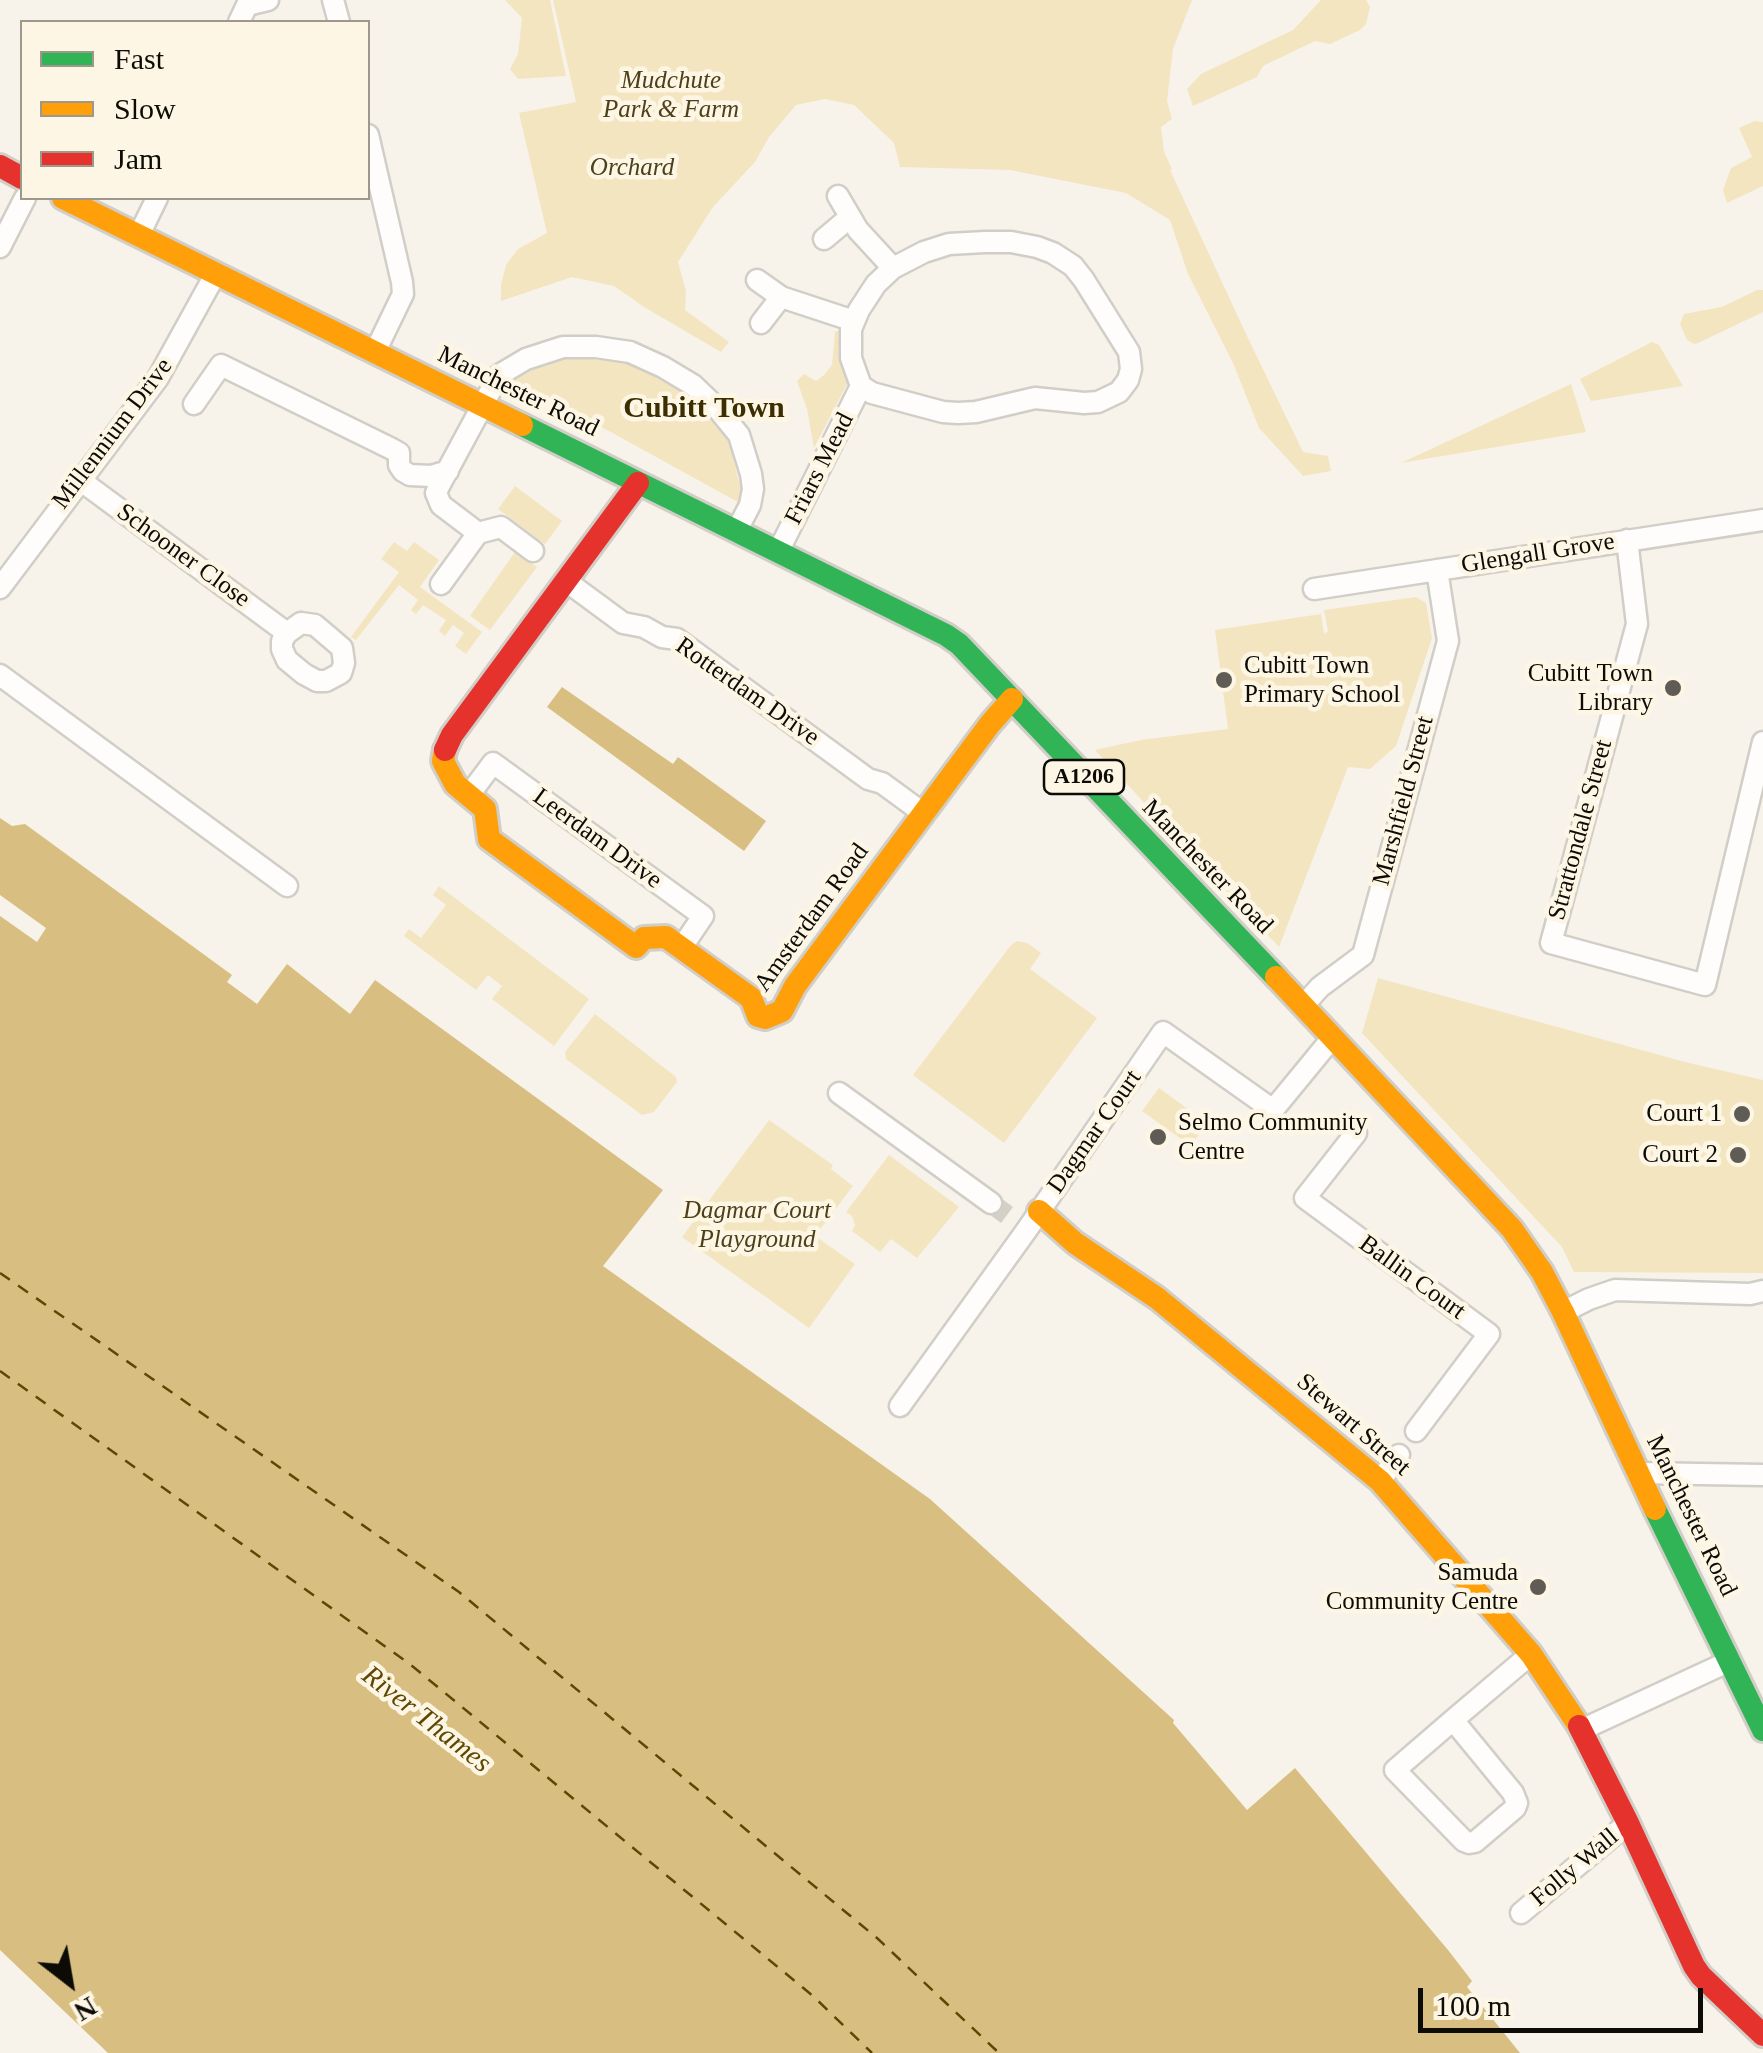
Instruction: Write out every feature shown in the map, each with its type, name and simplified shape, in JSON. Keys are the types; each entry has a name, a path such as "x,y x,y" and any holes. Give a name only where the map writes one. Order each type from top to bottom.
{"main road":[{"name":"Manchester Road","path":"67,200 946,635 973,657 1512,1230 1542,1272 1563,1312 1763,1730"},
{"path":"638,483 491,680 445,747 443,760 456,784 485,809 489,838 636,947 652,936 666,937 682,946"},
{"name":"Amsterdam Road","path":"682,946 751,998 758,1016 774,1016 782,1011 795,986 1012,699"},
{"name":"Stewart Street","path":"1026,1220 1076,1243 1157,1298 1380,1481 1531,1654 1580,1730 1694,1966 1763,2034"}],"street":[{"path":"240,20 247,5 268,0"},
{"path":"370,142 403,294 375,352"},
{"path":"838,196 849,218 893,268"},
{"path":"0,247 24,200"},
{"path":"139,235 155,200"},
{"path":"824,240 849,218"},
{"name":"Friars Mead","path":"1024,243 1073,266 1126,345 1132,370 1124,388 1098,402 1034,398 976,412 943,412 872,393 861,386 851,358 854,321 876,284 893,268 924,252 949,244 1024,243"},
{"name":"Millennium Drive","path":"0,588 158,378 216,273"},
{"path":"757,280 781,297 854,321"},
{"path":"761,323 781,297"},
{"path":"478,533 437,500 436,493 500,375 526,359 563,347 630,352 693,385 717,408 739,435 753,488 750,505 736,532"},
{"path":"194,404 222,366 392,449 398,453 403,471 410,475 431,476 448,471"},
{"name":"Friars Mead","path":"778,552 861,386"},
{"name":"Schooner Close","path":"80,480 287,632"},
{"name":"Glengall Grove","path":"1314,589 1763,520"},
{"path":"442,584 478,533 500,527 533,551"},
{"name":"Strattondale Street","path":"1626,540 1637,624 1551,943 1705,986 1763,742"},
{"name":"Marshfield Street","path":"1303,1006 1320,987 1363,955 1448,641 1437,570"},
{"name":"Rotterdam Drive","path":"566,582 623,623 678,639 868,779 882,783 923,813"},
{"path":"0,675 287,886"},
{"name":"Leerdam Drive","path":"469,795 493,763 703,916 682,946"},
{"name":"Dagmar Court","path":"900,1406 1026,1220 1163,1032 1273,1110 1333,1038"},
{"path":"839,1092 990,1203"},
{"name":"Ballin Court","path":"1356,1133 1305,1198 1489,1334 1416,1431"},
{"path":"1563,1312 1615,1290 1750,1294 1763,1291"},
{"path":"1380,1481 1398,1455"},
{"path":"1637,1472 1763,1475"},
{"path":"1453,1720 1517,1803 1475,1842 1469,1843 1395,1770 1453,1720 1531,1654"},
{"path":"1580,1730 1730,1661"},
{"name":"Folly Wall","path":"1522,1913 1628,1823"}],"green space":[{"path":"505,0 550,0 566,76 518,79 510,69 518,54 522,18"},
{"name":"Mudchute Park & Farm","path":"553,0 1192,0 1173,49 1167,101 1172,119 1161,127 1164,152 1303,452 1328,456 1331,471 1303,476 1259,428 1233,363 1188,274 1170,220 1126,193 1010,170 900,167 894,143 854,105 825,99 796,105 769,137 755,162 713,207 678,262 686,291 685,310 729,342 721,352 614,286 572,277 501,301 506,265 518,249 547,233 519,113 576,102"},
{"path":"1321,0 1366,0 1370,7 1366,24 1330,44 1315,41 1263,66 1257,77 1193,106 1187,89 1201,74 1293,30"},
{"path":"1763,122 1763,186 1727,203 1723,190 1731,168 1752,157 1739,128"},
{"path":"1763,290 1763,312 1698,343 1687,340 1680,324 1684,314 1722,307"},
{"path":"835,331 842,332 847,384 814,448 797,381 804,374 816,381 832,365"},
{"path":"1652,342 1659,345 1683,386 1591,401 1580,379"},
{"path":"565,356 628,363 686,393 729,441 745,506 609,431 504,381"},
{"path":"1571,384 1586,432 1401,463"},
{"path":"515,486 562,521 545,544 498,509"},
{"path":"394,542 407,551 414,542 439,560 420,587 482,632 466,654 455,646 464,633 453,625 445,636 439,631 446,620 423,605 416,614 411,610 418,600 399,585 356,640 351,637 399,572 381,559"},
{"path":"515,552 537,567 490,630 470,616"},
{"path":"1416,597 1426,603 1432,638 1396,746 1370,769 1348,767 1279,947 1095,750 1228,729 1215,630 1321,614 1324,634 1328,631 1324,610"},
{"path":"439,886 589,999 554,1046 492,999 502,986 488,975 476,990 404,936 409,929 421,938 446,905 433,895"},
{"path":"1017,941 1041,953 1030,969 1097,1018 1004,1143 913,1075"},
{"path":"1378,978 1763,1080 1763,1273 1574,1272 1562,1247 1362,1033"},
{"path":"595,1014 676,1077 677,1082 654,1112 642,1115 566,1059 565,1052"},
{"path":"1159,1088 1207,1123 1191,1146 1142,1111"},
{"name":"Dagmar Court Playground","path":"769,1120 833,1165 831,1169 853,1186 815,1236 855,1264 809,1328 682,1237"},
{"path":"889,1155 959,1207 917,1258 891,1239 880,1252 852,1231 855,1225 846,1212"}],"water":[{"path":"562,687 673,764 678,757 766,821 744,851 547,707"},
{"name":"River Thames","path":"0,818 12,826 25,824 232,975 227,982 257,1004 287,964 350,1014 375,980 663,1190 603,1266 930,1499 1174,1720 1247,1810 1295,1768 1448,1950 1472,1981 1467,1987 1520,2053 108,2053 0,1950"}],"pier":[{"path":"0,895 46,928 37,942 0,916"}],"ferry route":[{"path":"0,1273 459,1592 877,1938 999,2053"},
{"path":"0,1371 411,1665 813,1996 872,2053"}],"tunnel":[{"path":"991,1203 1011,1218"}],"traffic: fast":[{"path":"522,425 959,644 1276,977"},
{"path":"1655,1509 1763,1730"}],"traffic: slow":[{"path":"67,200 522,425"},
{"path":"445,750 443,761 455,784 485,809 489,839 636,947 644,938 666,937 751,998 758,1016 765,1018 782,1011 795,986 1012,699"},
{"path":"1276,977 1512,1229 1542,1272 1563,1312 1655,1509"},
{"path":"1039,1211 1075,1243 1157,1298 1380,1481 1531,1654 1579,1726"}],"traffic: jam":[{"path":"0,166 20,177"},
{"path":"445,750 452,735 638,483"},
{"path":"1579,1726 1694,1966 1763,2035"}],"place":[{"name":"Cubitt Town Primary School","path":"1224,680"},
{"name":"Cubitt Town Library","path":"1673,688"},
{"name":"Court 1","path":"1742,1114"},
{"name":"Selmo Community Centre","path":"1158,1137"},
{"name":"Court 2","path":"1738,1155"},
{"name":"Samuda Community Centre","path":"1538,1587"}],"district":[{"name":"Cubitt Town","path":"704,409"}],"park label":[{"name":"Orchard","path":"632,168"}]}
